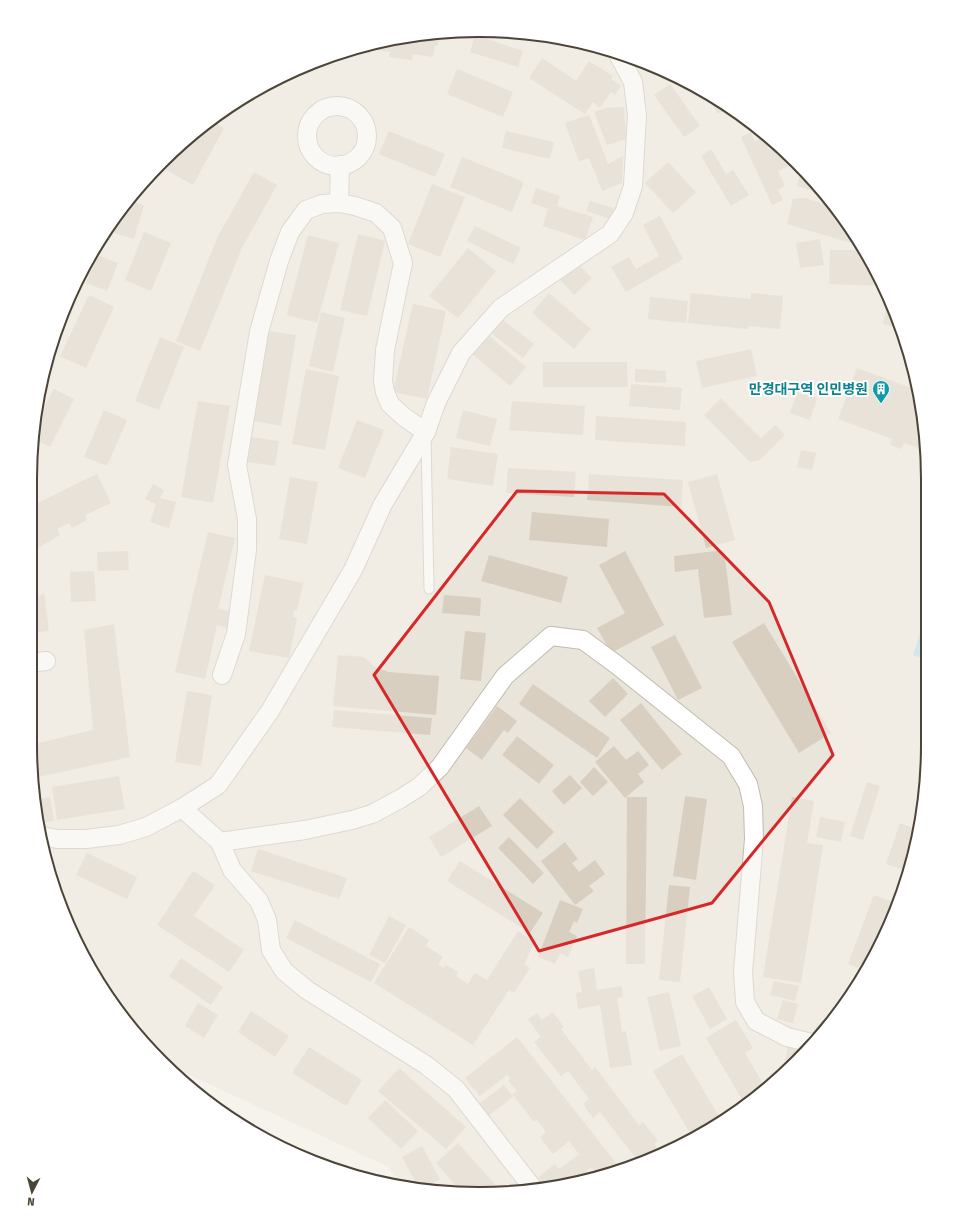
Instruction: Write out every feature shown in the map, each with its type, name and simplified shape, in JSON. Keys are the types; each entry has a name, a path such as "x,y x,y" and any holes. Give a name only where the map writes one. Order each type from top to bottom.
{"street":[{"path":"46,837 71,839 119,835 146,827 182,808 218,785 270,711 353,570 383,504 426,432 436,403 461,353 501,308 610,234 624,214 633,186 637,115 633,82 621,60"},
{"path":"339,203 340,165"},
{"path":"222,674 236,634 247,550 247,519 237,465 259,332 279,261 290,232 306,210 322,204 339,203 355,206 376,214 392,228 403,263 385,350 383,381 385,392 390,404 404,417 426,432"},
{"path":"220,842 305,830 352,820 372,814 400,799 420,787 440,767 505,676 551,636 583,640 617,665 731,756 748,784 753,806 754,839 743,972 745,1002 756,1021 787,1037 806,1042"},
{"path":"182,808 220,842 232,870 259,901 267,920 271,950 284,971 308,990 426,1065 456,1089 529,1184"}],"lane":[{"path":"426,432 429,589"}],"highlighted area":[{"path":"517,491 664,494 769,602 833,755 712,903 539,951 487,867 374,675"}],"shaded area":[{"path":"479,37 508,38 565,45 621,60 648,71 700,96 725,111 748,128 792,166 830,210 847,233 862,258 887,310 898,337 913,393 920,450 921,745 920,774 913,831 898,887 887,914 862,966 847,991 830,1014 792,1058 748,1096 725,1113 700,1128 648,1153 621,1164 565,1179 508,1186 450,1186 396,1179 389,1167 182,1072 166,1058 128,1014 111,991 96,966 71,914 60,887 45,831 38,774 37,479 38,450 45,393 60,337 71,310 96,258 111,233 128,210 166,166 210,128 233,111 258,96 310,71 337,60 393,45 450,38"}],"water":[{"path":"921,630 921,658 913,655"}],"building":[{"path":"474,37 479,37 523,51 518,67 470,52"},
{"path":"439,39 438,46 435,46 433,57 413,54 412,60 389,57 390,52 374,50 393,45"},
{"path":"370,51 370,54 362,53"},
{"path":"542,58 576,81 589,61 613,76 611,79 621,86 615,95 611,92 600,108 593,102 585,114 529,78"},
{"path":"457,69 513,92 503,117 447,94"},
{"path":"670,84 700,126 684,137 654,95"},
{"path":"712,103 724,111 718,114"},
{"path":"624,107 626,139 607,145 594,112 605,108"},
{"path":"589,115 608,164 623,156 622,183 602,191 589,158 579,161 565,123"},
{"path":"216,124 224,128 193,185 166,170 171,162"},
{"path":"389,131 445,154 435,177 379,154"},
{"path":"506,131 554,142 550,159 502,148"},
{"path":"751,132 755,141 760,138 766,144 769,150 772,149 789,163 790,166 778,171 785,186 778,190 783,200 772,205 741,137"},
{"path":"711,149 726,174 733,170 749,195 731,206 701,156"},
{"path":"462,157 524,182 512,212 450,187"},
{"path":"668,162 696,192 673,213 645,183"},
{"path":"254,172 277,185 242,248 200,351 176,341 217,238"},
{"path":"800,175 813,191 797,186"},
{"path":"432,184 465,197 440,257 408,244"},
{"path":"536,188 560,196 557,206 593,217 585,240 543,226 548,209 531,203"},
{"path":"804,198 825,204 853,243 787,224 793,199"},
{"path":"590,201 614,208 610,219 586,211"},
{"path":"135,202 144,205 134,239 112,232"},
{"path":"660,216 683,259 626,292 611,267 629,257 636,269 659,256 643,225"},
{"path":"475,226 521,248 513,264 467,241"},
{"path":"144,232 171,243 151,291 125,280"},
{"path":"358,234 385,241 367,316 340,310"},
{"path":"308,235 339,243 317,323 287,315"},
{"path":"820,239 824,265 800,268 796,243"},
{"path":"468,248 496,271 458,318 429,296"},
{"path":"830,250 857,250 876,286 829,284"},
{"path":"98,255 118,263 107,291 86,283"},
{"path":"577,263 592,278 574,295 560,280"},
{"path":"549,293 591,329 574,349 532,313"},
{"path":"691,293 751,299 751,293 783,296 780,329 748,326 748,329 688,323"},
{"path":"89,295 114,307 86,368 60,356"},
{"path":"650,297 688,301 686,323 648,319"},
{"path":"413,304 446,311 427,399 393,392"},
{"path":"886,308 894,326 883,324"},
{"path":"321,312 345,318 333,372 309,366"},
{"path":"502,319 534,344 523,358 491,333"},
{"path":"268,331 296,335 281,426 254,421"},
{"path":"487,334 526,367 510,386 471,353"},
{"path":"160,337 184,347 159,410 135,401"},
{"path":"751,349 757,376 702,388 696,361"},
{"path":"543,362 627,362 628,387 543,387"},
{"name":"만경대구역 인민병원","path":"857,368 912,388 920,449 904,443 901,449 890,445 892,439 838,419"},
{"path":"306,369 339,376 325,450 292,444"},
{"path":"635,369 666,371 666,383 635,382"},
{"path":"631,384 682,388 680,410 629,406"},
{"path":"54,389 74,399 50,447 39,442 43,410"},
{"path":"797,392 817,398 810,420 790,413"},
{"path":"721,398 761,438 775,425 785,435 760,460 750,462 704,415"},
{"path":"198,401 230,406 213,503 181,497"},
{"path":"512,401 585,406 583,435 509,430"},
{"path":"104,410 127,420 107,466 84,457"},
{"path":"463,410 497,419 490,446 456,438"},
{"path":"596,416 686,422 685,446 595,440"},
{"path":"357,420 384,430 365,478 338,468"},
{"path":"250,437 279,441 275,466 247,462"},
{"path":"451,447 498,454 493,486 447,479"},
{"path":"801,450 816,453 812,470 797,467"},
{"path":"508,468 576,472 574,497 506,493"},
{"path":"97,474 111,503 85,515 87,520 72,528 69,523 57,529 60,535 37,548 37,503"},
{"path":"589,474 683,480 681,507 587,500"},
{"path":"717,474 735,540 706,548 688,482"},
{"path":"290,477 318,482 307,544 279,539"},
{"path":"153,484 164,490 160,498 176,502 169,528 150,522 156,504 145,499"},
{"path":"532,512 609,519 607,547 529,540"},
{"path":"208,532 235,538 218,609 234,612 230,629 217,625 205,679 175,672"},
{"path":"724,550 732,615 704,618 698,569 675,572 674,556"},
{"path":"128,551 129,570 98,571 97,552"},
{"path":"625,551 664,625 611,653 597,628 625,613 599,565"},
{"path":"489,555 568,577 561,603 481,581"},
{"path":"94,571 96,601 71,602 70,572"},
{"path":"265,575 303,583 297,611 294,610 293,617 297,618 289,658 249,651"},
{"path":"44,593 49,631 37,632 37,598"},
{"path":"444,595 481,598 480,616 442,613"},
{"path":"764,623 831,733 799,753 732,642"},
{"path":"114,624 130,757 38,777 37,743 93,730 84,630"},
{"path":"465,631 486,633 481,681 460,679"},
{"path":"675,635 702,688 678,700 651,647"},
{"path":"338,655 364,657 376,668 389,672 439,676 436,715 333,706"},
{"path":"613,678 628,694 605,717 589,701"},
{"path":"533,684 610,738 597,758 519,704"},
{"path":"187,691 212,695 201,766 175,762"},
{"path":"641,703 682,754 662,770 620,720"},
{"path":"497,706 517,721 508,733 504,730 482,760 466,748"},
{"path":"334,710 432,718 430,735 332,727"},
{"path":"517,736 554,765 539,784 502,755"},
{"path":"614,746 626,760 638,751 649,765 638,774 644,782 625,798 595,762"},
{"path":"594,767 608,782 593,796 580,782"},
{"path":"570,775 582,788 564,805 552,791"},
{"path":"119,776 125,809 57,820 52,787"},
{"path":"867,782 880,786 863,840 850,836"},
{"path":"685,796 707,799 696,880 673,876"},
{"path":"50,797 54,821 44,822 41,798"},
{"path":"627,797 647,797 645,964 626,964"},
{"path":"792,797 814,801 807,843 823,845 801,983 763,977"},
{"path":"520,798 554,832 537,849 503,815"},
{"path":"479,806 492,826 441,857 429,837"},
{"path":"820,817 845,822 841,842 816,837"},
{"path":"900,823 913,828 914,826 903,869 886,864"},
{"path":"509,837 544,873 533,884 498,848"},
{"path":"565,842 578,859 572,863 579,872 595,860 605,874 589,886 594,891 575,905 541,861"},
{"path":"258,849 347,878 339,899 251,871"},
{"path":"87,853 137,877 127,899 76,875"},
{"path":"460,861 543,913 530,933 447,881"},
{"path":"193,871 215,885 194,916 244,950 229,972 157,925"},
{"path":"669,885 690,887 680,982 659,980"},
{"path":"874,895 892,902 861,968 848,964"},
{"path":"560,900 583,909 577,923 574,921 569,932 577,936 568,957 560,953 555,964 538,957"},
{"path":"389,916 406,925 385,963 369,955"},
{"path":"295,920 380,964 371,982 286,938"},
{"path":"409,927 429,940 426,946 443,957 438,965 444,968 446,965 458,972 456,976 468,984 475,973 487,980 518,931 535,942 524,964 530,968 514,993 509,990 473,1045 374,983"},
{"path":"181,958 223,987 211,1005 169,976"},
{"path":"594,968 597,990 622,986 623,997 617,998 622,1032 626,1031 632,1065 610,1068 600,1005 578,1009 576,993 582,992 578,971"},
{"path":"774,981 799,986 795,1001 770,995"},
{"path":"709,987 727,1019 710,1029 692,996"},
{"path":"669,992 681,1046 660,1051 647,997"},
{"path":"783,1000 798,1004 793,1023 777,1019"},
{"path":"198,1003 218,1015 204,1038 185,1026"},
{"path":"251,1011 289,1036 275,1057 238,1032"},
{"path":"553,1012 564,1027 561,1029 592,1070 595,1067 639,1125 643,1122 658,1141 654,1144 657,1149 636,1158 600,1112 593,1118 583,1104 589,1099 568,1071 561,1076 534,1042 541,1037 528,1019 537,1013 542,1020"},
{"path":"736,1020 753,1048 745,1053 763,1083 742,1100 706,1038"},
{"path":"517,1037 618,1165 595,1172 591,1167 582,1175 543,1182 538,1177 555,1164 559,1169 579,1154 569,1141 553,1154 540,1137 546,1132 537,1120 534,1122 512,1094 517,1091 508,1080 510,1079 507,1075 480,1096 465,1078"},
{"path":"788,1043 800,1048 792,1058 785,1064"},
{"path":"309,1047 362,1080 346,1106 292,1073"},
{"path":"682,1054 719,1117 690,1133 653,1071"},
{"path":"399,1068 466,1127 446,1149 378,1091"},
{"path":"504,1085 513,1097 487,1117 478,1105"},
{"path":"385,1100 418,1131 401,1149 368,1118"},
{"path":"458,1143 497,1186 456,1186 436,1163"},
{"path":"422,1146 440,1179 431,1184 416,1182 402,1157"}],"place":[{"name":"만경대구역 인민병원","path":"881,404"}]}
